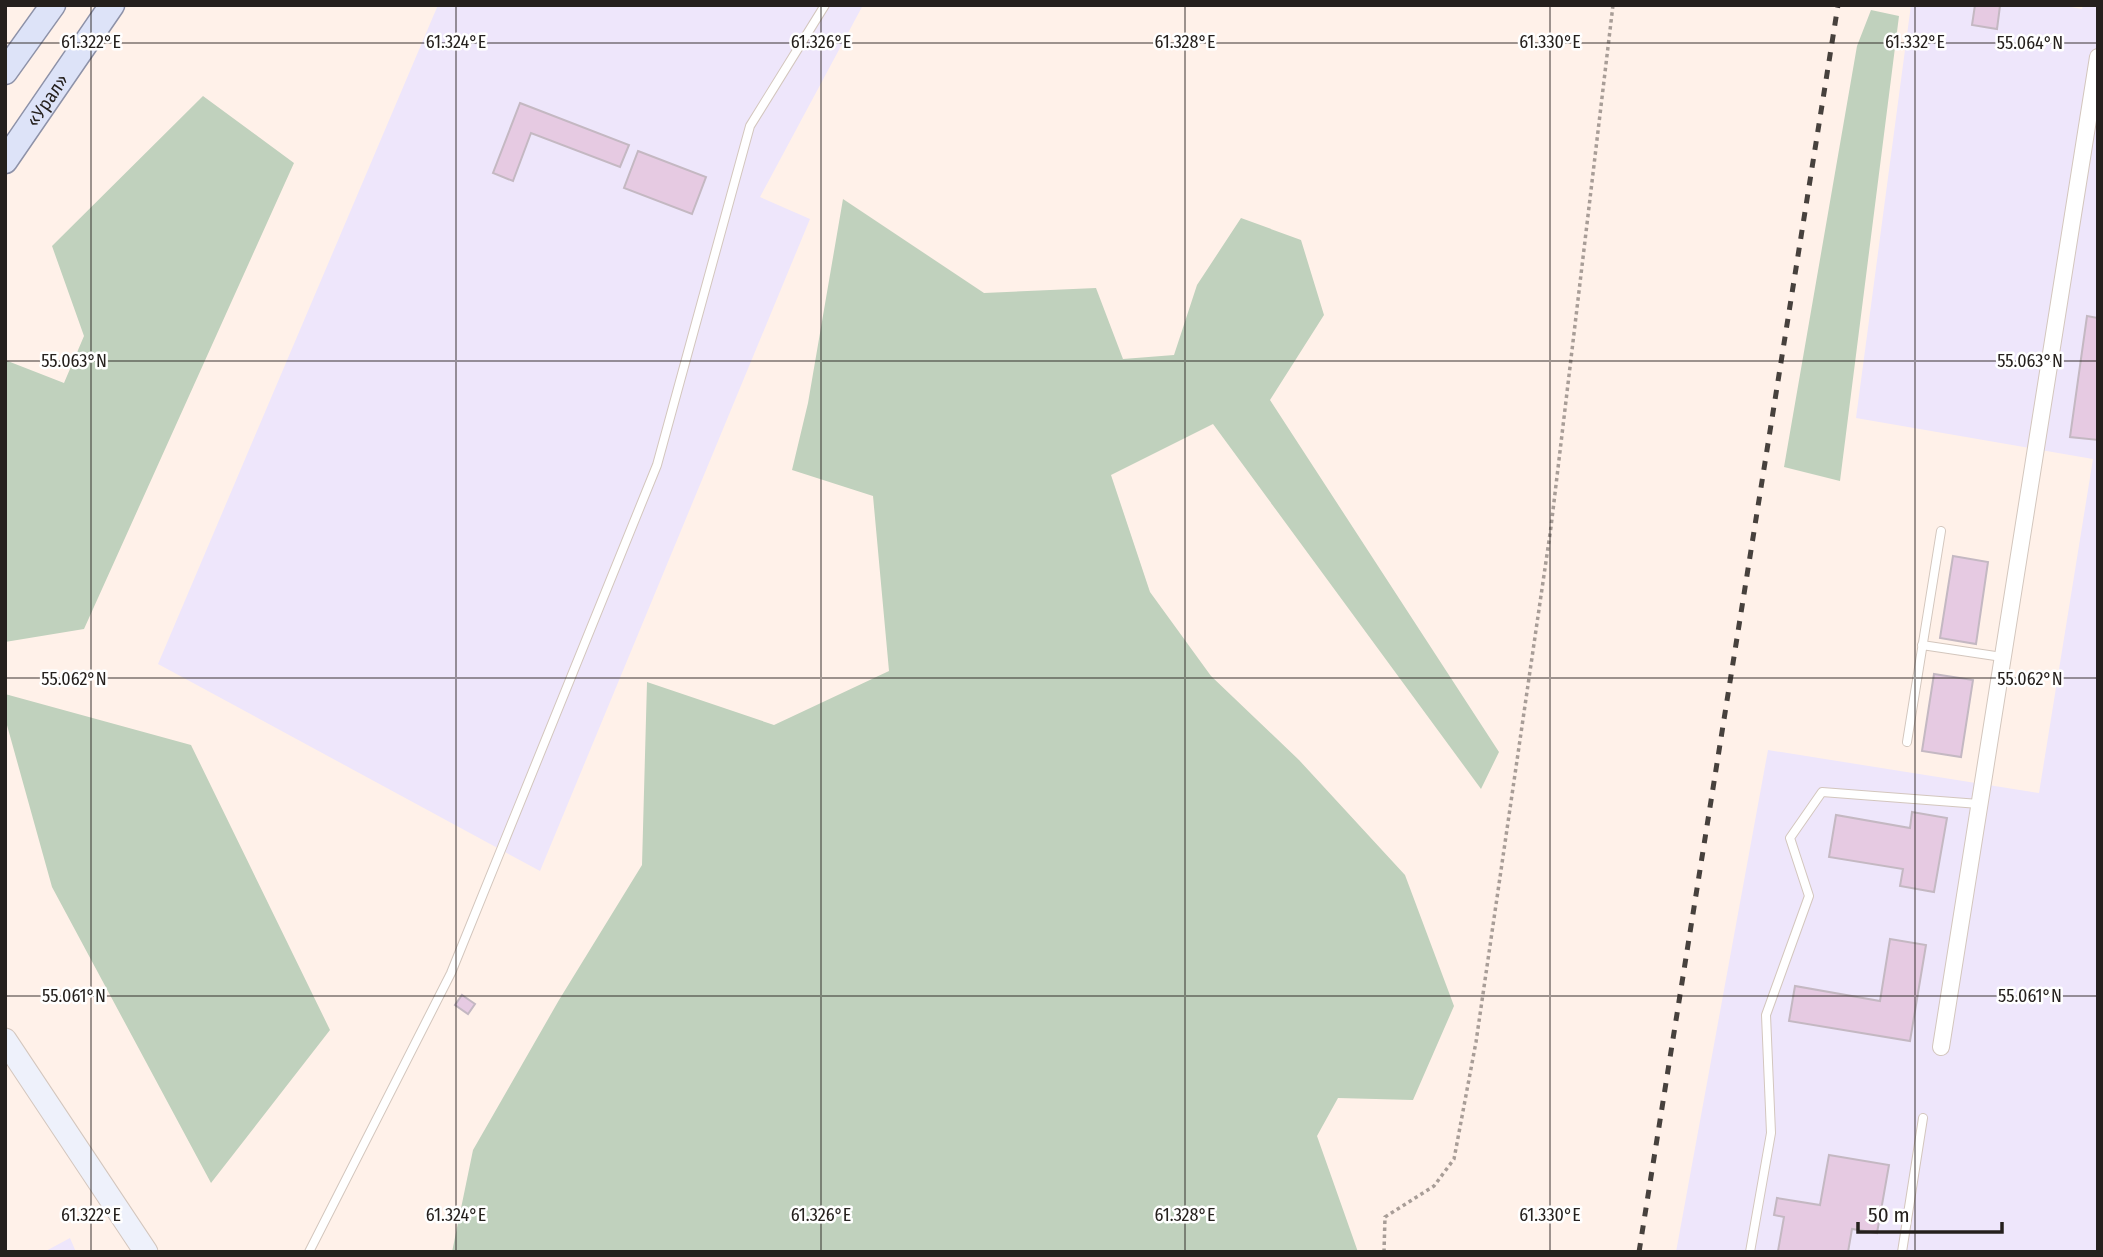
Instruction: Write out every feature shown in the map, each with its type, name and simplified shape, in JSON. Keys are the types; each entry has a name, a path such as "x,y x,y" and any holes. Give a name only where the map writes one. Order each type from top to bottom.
{"main road":[{"path":"5,72 53,5"},
{"name":"«Урал»","path":"5,161 112,5"},
{"path":"6,1041 146,1252"}],"street":[{"path":"1941,1047 2098,57"}],"lane":[{"path":"309,1252 451,973 657,465 750,126 825,5"},
{"path":"1907,742 1941,531"},
{"path":"1922,645 2002,657"},
{"path":"1750,1252 1771,1133 1766,1015 1809,897 1790,838 1822,792 1979,804"},
{"path":"1902,1252 1923,1118"}],"path":[{"path":"1384,1252 1385,1217 1434,1186 1454,1159 1476,1042 1551,527 1613,5"}],"shaded area":[{"path":"438,5 863,5 760,197 810,219 540,871 158,664"},
{"path":"1911,5 2060,5 2082,9 2083,5 2098,5 2098,1252 1676,1252 1768,750 2039,793 2093,459 1856,418"},
{"path":"70,1238 76,1252 44,1252"}],"green space":[{"path":"1871,10 1899,16 1840,481 1784,467 1857,46"},
{"path":"203,96 294,163 84,629 5,642 5,360 64,383 84,336 52,246"},
{"path":"843,199 984,293 1096,288 1123,359 1174,355 1197,285 1241,218 1301,240 1324,315 1270,400 1499,752 1481,789 1213,424 1111,475 1150,592 1211,676 1299,760 1405,875 1454,1006 1413,1100 1338,1098 1317,1136 1358,1252 452,1252 473,1150 559,1000 642,865 647,682 774,725 889,671 873,496 792,470 808,403"},
{"path":"5,694 191,745 330,1030 211,1183 52,887 5,718"}],"building":[{"path":"1975,5 2000,6 1997,29 1972,25"},
{"path":"520,103 629,145 620,167 531,133 513,181 493,173"},
{"path":"638,151 706,177 692,214 624,188"},
{"path":"2087,316 2098,318 2098,440 2070,437"},
{"path":"1953,556 1988,562 1976,644 1940,638"},
{"path":"1934,674 1973,680 1961,757 1922,751"},
{"path":"1912,812 1947,818 1934,892 1900,886 1903,869 1829,857 1836,815 1910,828"},
{"path":"1890,939 1926,945 1910,1041 1789,1021 1795,986 1880,1001"},
{"path":"462,995 475,1004 468,1014 455,1005"},
{"path":"1829,1155 1889,1165 1877,1233 1852,1229 1848,1252 1778,1251 1784,1217 1774,1215 1777,1198 1820,1205"}],"railway":[{"path":"1639,1252 1838,5"}]}
